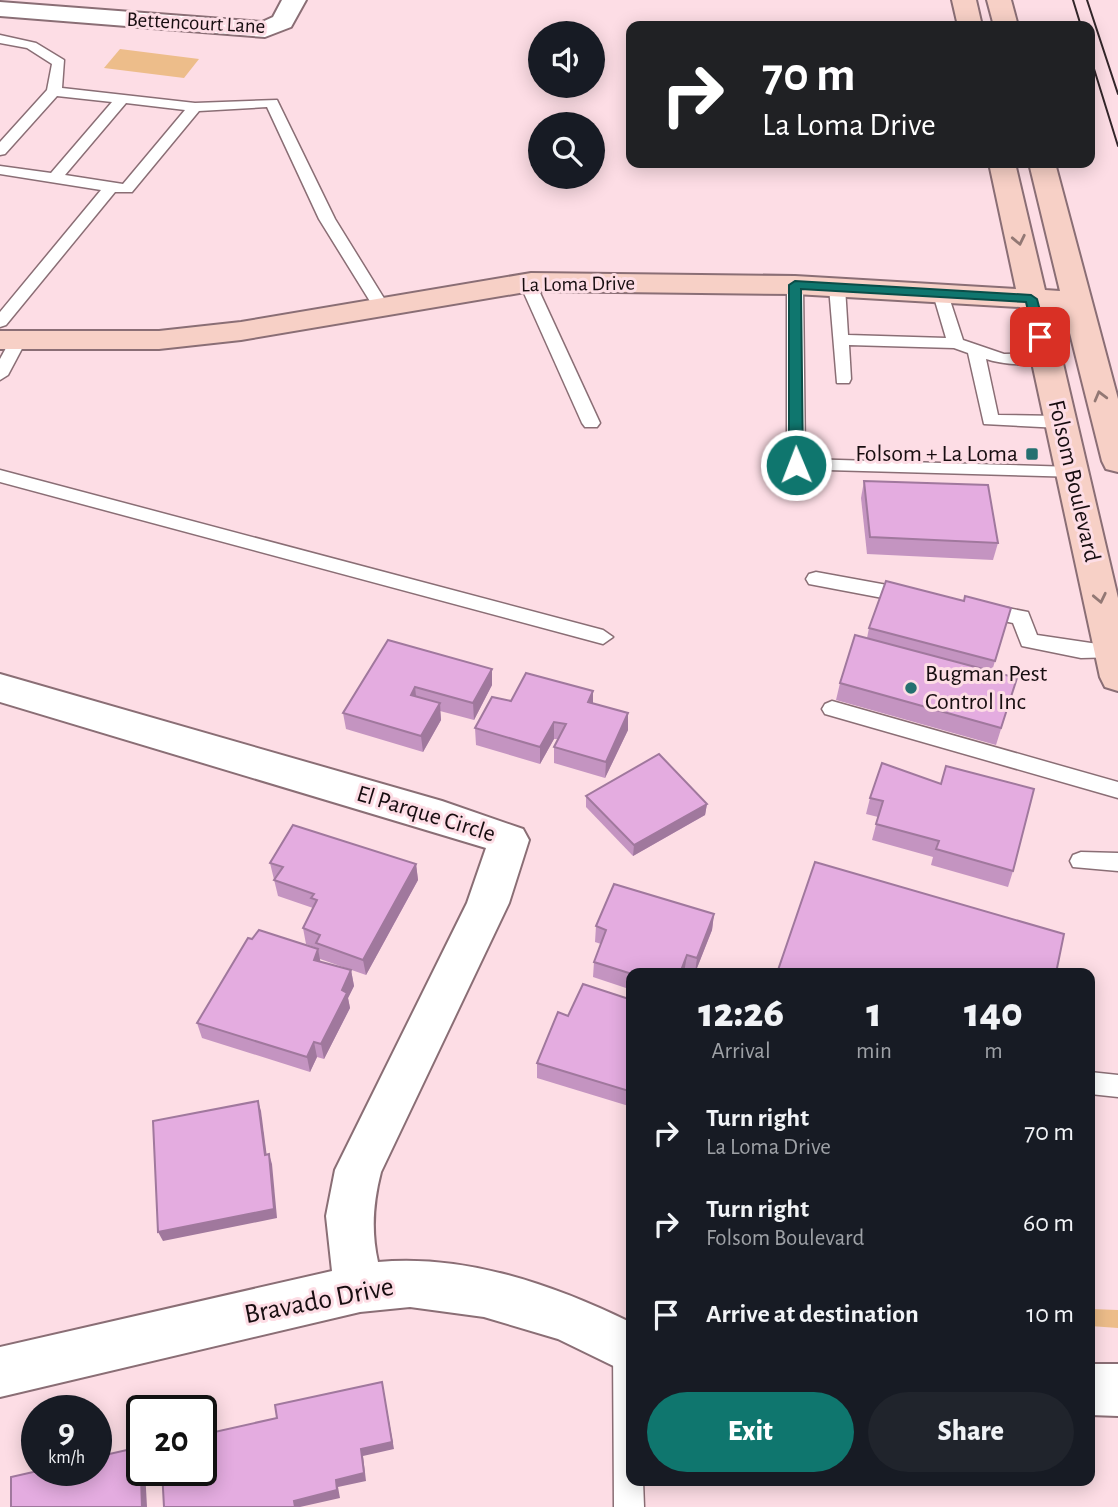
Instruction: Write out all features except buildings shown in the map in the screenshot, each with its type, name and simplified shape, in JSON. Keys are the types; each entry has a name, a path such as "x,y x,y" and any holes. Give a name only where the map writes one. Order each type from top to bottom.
{"main road":[{"path":"964,0 969,21"},
{"path":"999,0 1005,21"},
{"name":"Folsom Boulevard","path":"1003,168 1115,664"},
{"name":"Folsom Boulevard","path":"1043,168 1118,461"},
{"name":"La Loma Drive","path":"6,334 159,340 242,331 527,282 795,285 1077,300"}],"street":[{"name":"Bettencourt Lane","path":"0,9 254,31 276,27 282,22 294,0"},
{"name":"El Parque Circle","path":"0,688 442,817 509,840 488,903 358,1170 350,1201 347,1233 360,1288"},
{"name":"Bravado Drive","path":"0,1372 360,1288 410,1283 484,1293 567,1317 626,1347"},
{"path":"1095,1389 1118,1390"}],"lane":[{"path":"0,39 18,40 37,46 59,63 54,91 0,151"},
{"path":"54,91 195,107 272,103 327,219 382,308"},
{"path":"55,178 122,99"},
{"path":"0,170 127,189 195,107"},
{"path":"0,375 6,334 111,187"},
{"path":"527,282 591,423"},
{"path":"795,285 796,465 1073,473"},
{"path":"837,287 843,379"},
{"path":"942,294 956,343"},
{"path":"839,340 956,343 1003,359 1046,358"},
{"path":"976,350 990,420 1060,422"},
{"path":"0,476 604,637"},
{"path":"816,579 925,599"},
{"path":"966,607 1021,617 1029,641 1081,651 1115,664"},
{"path":"832,709 1118,790"},
{"path":"1081,861 1118,862"},
{"path":"1095,1084 1118,1086"},
{"path":"629,1486 629,1507"}],"shaded area":[{"path":"120,49 199,59 184,78 104,68"},
{"path":"1095,1309 1118,1310 1118,1328 1095,1326"}],"tram line":[{"path":"1073,0 1079,21"},
{"path":"1087,0 1094,21"},
{"path":"1095,24 1118,94"},
{"path":"1095,72 1118,146"}],"place":[{"name":"Folsom + La Loma","path":"1032,454"},
{"name":"Bugman Pest Control Inc","path":"911,688"}],"route":[{"path":"796,465 795,285 1031,299 1040,337"}]}
